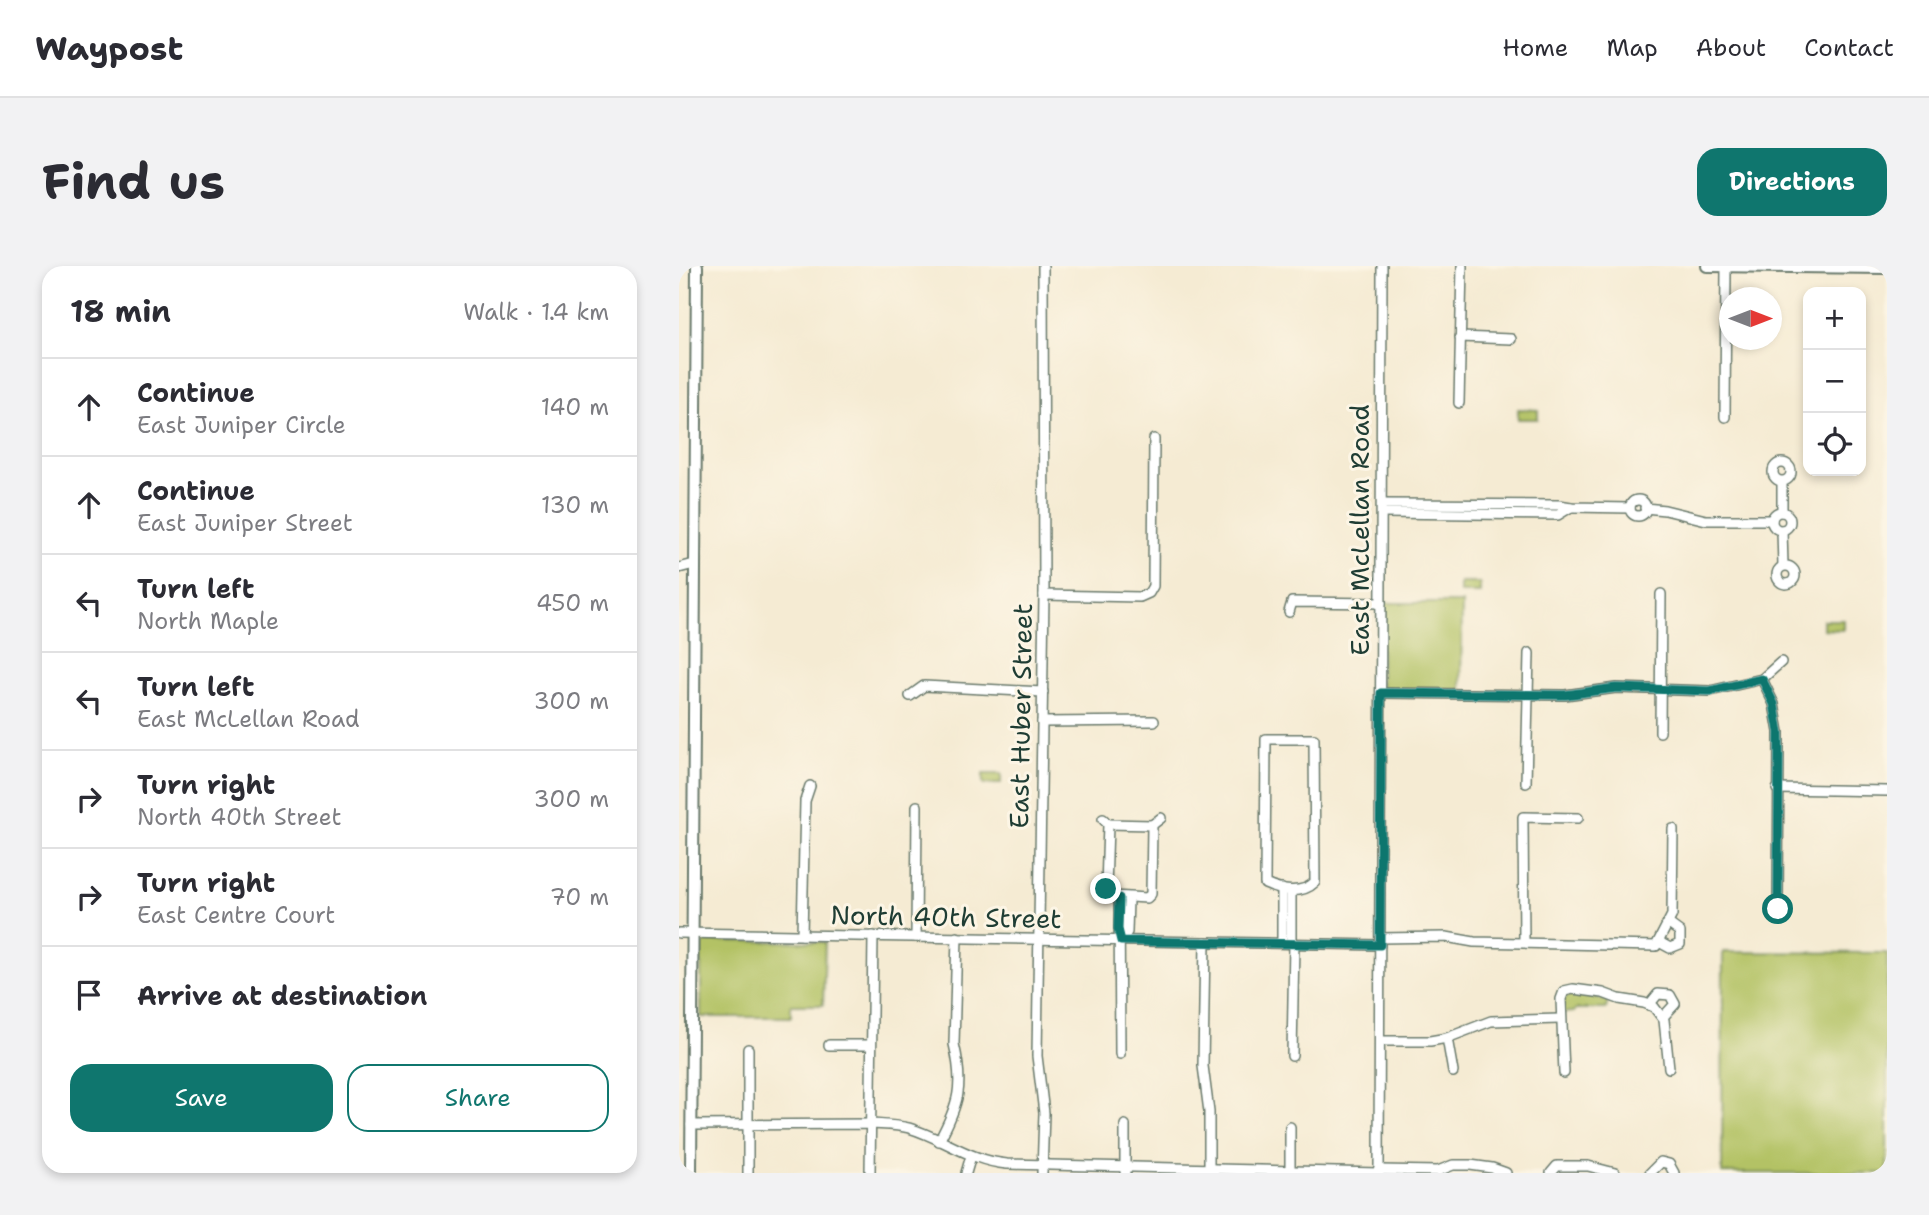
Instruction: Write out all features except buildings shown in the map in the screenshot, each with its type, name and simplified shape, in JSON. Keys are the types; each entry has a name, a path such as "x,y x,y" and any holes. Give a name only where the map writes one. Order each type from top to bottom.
{"main road":[{"path":"691,1173 697,266"},
{"path":"1707,266 1887,268"}],"street":[{"name":"East Huber Street","path":"1042,1170 1044,1113 1038,1074 1038,939 1044,595 1043,266"},
{"name":"East McLellan Road","path":"1379,1172 1382,266"},
{"path":"1459,403 1462,266"},
{"path":"1725,266 1725,418"},
{"path":"1460,337 1511,339"},
{"path":"1044,595 1140,597 1149,593 1153,586 1154,439"},
{"path":"1782,482 1782,512"},
{"path":"1382,509 1630,508 1637,516 1643,513 1645,508 1706,520 1772,520"},
{"path":"1782,512 1788,515 1790,521 1789,526 1782,530 1773,526 1772,520 1782,512"},
{"path":"1782,530 1783,566"},
{"path":"679,561 694,564"},
{"path":"679,568 694,564"},
{"path":"1660,732 1661,594"},
{"path":"1289,612 1292,602 1381,603"},
{"path":"1526,783 1529,653"},
{"path":"1381,693 1565,695 1616,688 1710,691 1762,679 1781,662"},
{"path":"1762,679 1774,704 1779,732 1778,909"},
{"path":"910,696 924,686 1043,692"},
{"path":"1042,722 1154,721"},
{"path":"1265,739 1314,739 1315,882 1310,887 1287,890 1265,884 1265,739"},
{"path":"802,935 805,801 810,786"},
{"path":"1777,789 1887,790"},
{"path":"916,937 917,806"},
{"path":"1524,942 1523,817 1578,818"},
{"path":"1152,825 1152,890 1147,898 1123,898 1108,893 1105,884 1105,822 1152,825 1161,818"},
{"path":"1659,942 1672,915 1673,829"},
{"path":"1287,890 1292,1056"},
{"path":"1120,1054 1123,898"},
{"name":"North 40th Street","path":"679,933 1289,943 1380,942 1446,937 1474,942 1656,946 1659,942 1670,948 1680,944 1680,932 1669,924"},
{"path":"870,1173 873,936"},
{"path":"939,1141 959,1099 958,1061 954,1044 957,937"},
{"path":"1205,942 1203,1066 1209,1112 1209,1171"},
{"path":"1564,1073 1561,999 1564,990 1573,989 1603,993 1649,1005 1659,1011 1663,1017 1669,1068"},
{"path":"1649,1005 1658,993 1670,995 1675,1004 1663,1017"},
{"path":"1380,1041 1447,1038 1492,1021 1560,1019"},
{"path":"1447,1038 1453,1072"},
{"path":"829,1045 871,1045"},
{"path":"748,1049 748,1173"},
{"path":"691,1125 871,1124 909,1128 989,1163 1042,1170 1379,1172 1445,1171 1453,1165 1470,1165 1506,1173"},
{"path":"1125,1125 1125,1170"},
{"path":"1290,1127 1290,1172"},
{"path":"966,1173 971,1156"},
{"path":"1650,1173 1657,1164 1665,1162 1673,1168 1674,1173"},
{"path":"1551,1173 1557,1166 1579,1165 1615,1173"}],"green space":[{"path":"1518,409 1538,410 1538,419 1518,419"},
{"path":"1460,583 1480,583 1480,593 1460,593"},
{"path":"1381,603 1462,603 1461,693 1381,693"},
{"path":"1823,620 1843,620 1843,630 1823,629"},
{"path":"983,774 1001,774 1001,784 983,784"},
{"path":"706,941 825,942 823,1005 791,1005 791,1017 701,1017 701,947"},
{"path":"1723,952 1887,953 1887,1173 1722,1173"},
{"path":"1568,995 1591,996 1608,1001 1606,1009 1576,1009 1574,1012 1562,1013 1564,999"}],"route":[{"path":"1106,889 1108,893 1119,898 1118,929 1121,941 1380,945 1381,693 1565,695 1616,688 1710,691 1762,679 1774,704 1779,732 1778,909"}]}
